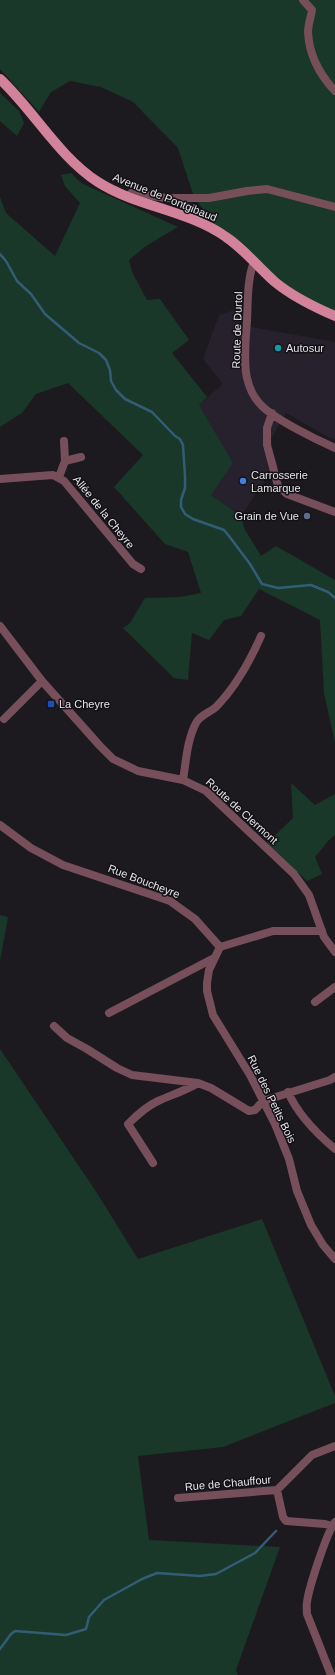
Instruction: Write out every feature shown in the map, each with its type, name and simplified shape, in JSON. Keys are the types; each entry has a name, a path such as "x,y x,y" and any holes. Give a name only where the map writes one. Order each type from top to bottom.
{"main road":[{"name":"Avenue de Pontgibaud","path":"0,79 82,171 98,183 129,197 212,228 228,238 276,283 292,295 335,316"}],"street":[{"path":"303,0 312,10 308,31 312,57 335,91"},
{"path":"129,197 131,194 166,198 209,198 267,189 335,207"},
{"name":"Route de Durtol","path":"254,262 248,301 246,361 247,377 255,397 272,413 316,439 335,448"},
{"path":"272,413 266,428 267,445 278,486 287,494 335,512"},
{"path":"59,477 65,461 64,441"},
{"path":"65,461 81,457"},
{"name":"Allée de la Cheyre","path":"0,479 53,475 59,477 64,481 133,564 141,569"},
{"name":"Route de Clermont","path":"0,626 42,681 105,752 114,759 138,771 183,780 195,784 212,796 294,874 305,888 313,903 322,931 327,942 335,952"},
{"path":"183,780 188,747 195,725 200,716 216,706 233,687 261,636"},
{"path":"4,719 42,681"},
{"name":"Rue Boucheyre","path":"0,825 31,848 63,865 170,901 195,919 220,947"},
{"path":"220,947 273,931 322,931"},
{"name":"Rue des Petits Bois","path":"220,947 209,970 207,983 207,991 213,1015 250,1075 275,1124 289,1159 297,1191 311,1225 335,1259"},
{"path":"109,1013 214,958"},
{"path":"315,1002 335,987"},
{"path":"54,1026 68,1038 117,1068 132,1075 198,1083 211,1088 249,1111 255,1110 263,1101 330,1080 335,1077"},
{"path":"153,1163 128,1124 156,1102 187,1090 198,1083"},
{"path":"288,1092 298,1110 320,1136 335,1149"},
{"name":"Rue de Chauffour","path":"178,1498 277,1490 312,1456 335,1446"},
{"path":"277,1490 283,1517 286,1521 333,1524 308,1592 306,1603 307,1614 331,1675"}],"shaded area":[{"path":"241,308 240,325 335,342 335,439 330,438 286,413 271,439 278,466 269,474 241,516 211,495 199,405 223,384 203,359 219,315"}],"green space":[{"path":"0,0 335,0 335,316 294,297 219,231 194,197 178,148 133,102 101,87 70,81 51,92 39,112 0,69"},
{"path":"0,93 19,111 24,123 17,136 0,121"},
{"path":"71,173 81,183 178,227 146,246 129,260 132,272 147,300 160,299 189,340 172,353 207,397 199,405 233,463 211,495 241,516 244,528 261,556 276,546 335,580 335,743 324,693 320,620 259,589 241,616 224,620 209,640 192,633 188,680 174,678 123,628 130,623 145,598 180,597 201,593 188,552 165,544 114,487 143,455 68,383 36,394 22,413 0,427 0,197 6,213 55,256 80,203 65,186 61,175"},
{"path":"291,783 315,805 335,794 335,835 315,857 322,874 307,881 267,843 293,818"},
{"path":"0,915 8,917 0,961"},
{"path":"0,1049 95,1190 138,1259 262,1219 335,1396 335,1403 223,1447 138,1456 149,1540 280,1547 236,1670 238,1675 0,1675"}],"waterway":[{"path":"0,254 6,261 17,281 31,294 45,314 79,343 99,353 106,360 110,370 111,381 116,390 125,399 152,412 175,436 180,439 183,445 185,476 185,488 181,500 181,507 185,514 193,519 224,530 250,564 262,584 278,588 311,585 328,592 335,598"},
{"path":"0,1649 15,1631 66,1635 86,1629 89,1617 104,1600 142,1579 157,1573 200,1576 216,1574 255,1553 276,1531"}],"place":[{"name":"Autosur","path":"278,348"},
{"name":"Carrosserie Lamarque","path":"243,481"},
{"name":"Grain de Vue","path":"307,516"},
{"name":"La Cheyre","path":"51,704"}]}
